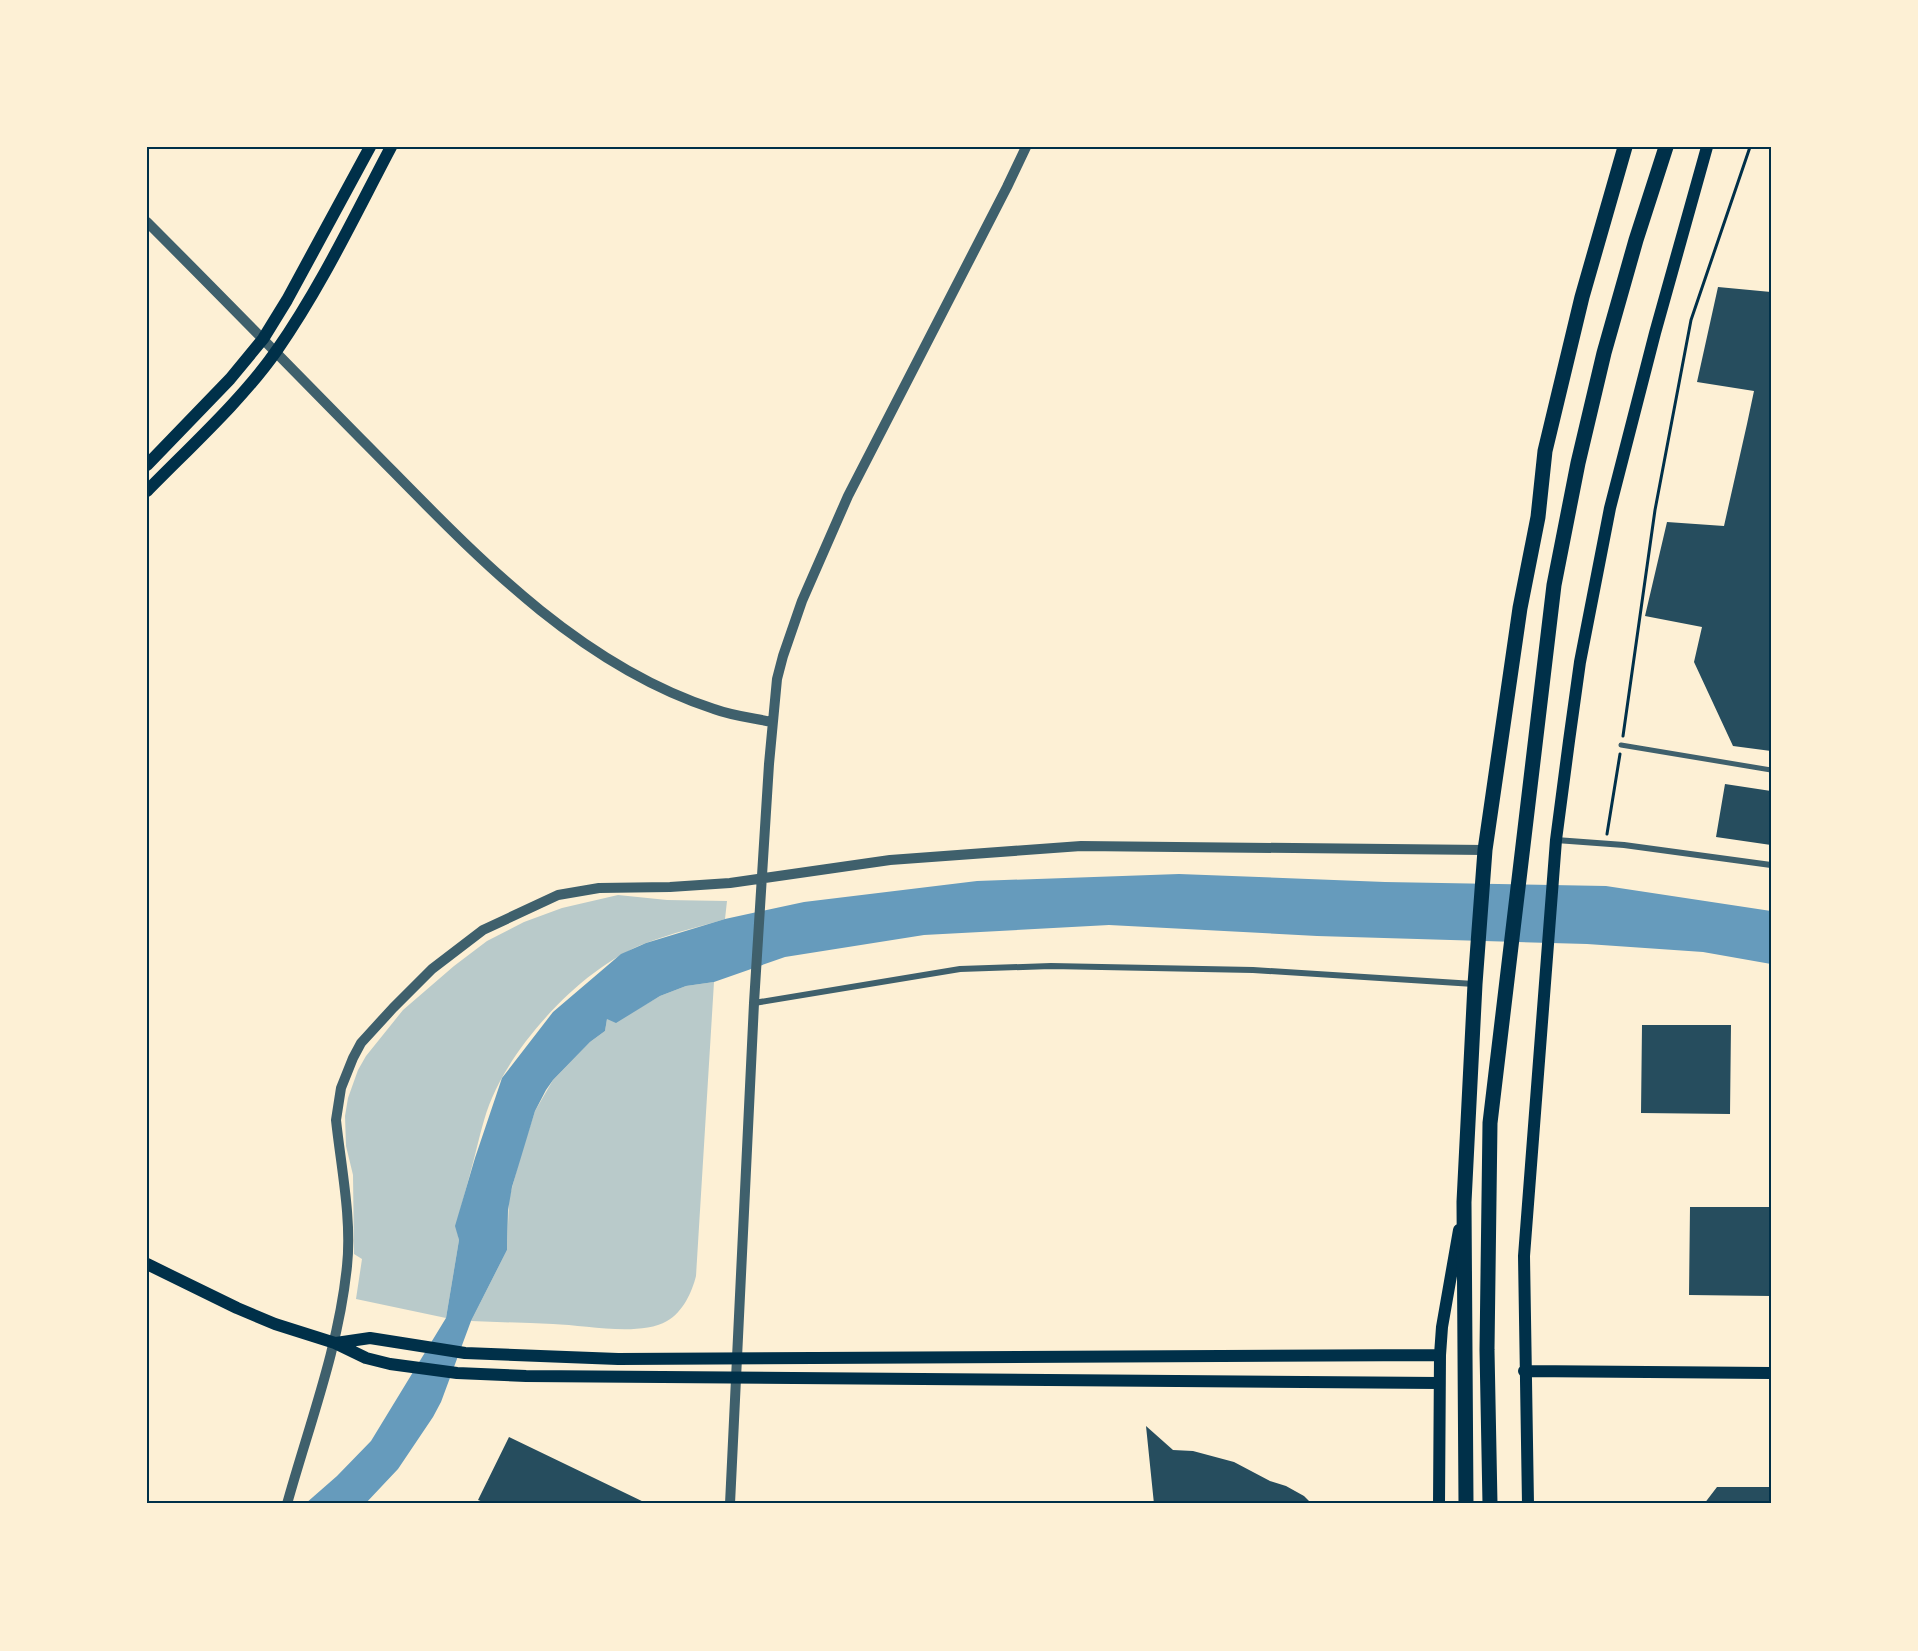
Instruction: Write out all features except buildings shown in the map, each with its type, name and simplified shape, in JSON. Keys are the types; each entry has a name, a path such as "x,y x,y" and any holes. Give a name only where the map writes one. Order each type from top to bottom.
{"main road":[{"path":"147,465 230,379 263,339 297,283 370,147"},
{"path":"147,491 219,417 276,352 317,284 391,147"},
{"path":"1466,1504 1464,1202 1475,984 1485,849 1520,608 1538,517 1545,451 1582,297 1625,147"},
{"path":"1490,1504 1487,1350 1490,1123 1554,585 1578,463 1604,353 1636,240 1666,147"},
{"path":"1528,1504 1524,1371 1524,1256 1556,840 1580,662 1610,508 1654,333 1707,147"},
{"path":"1439,1504 1439,1383 1442,1327 1464,1202"},
{"path":"147,1264 169,1277 237,1308 374,1360 457,1373 526,1376 1439,1383"},
{"path":"334,1343 370,1338 465,1353 618,1359 1440,1355"},
{"path":"1524,1371 1771,1373"}],"street":[{"path":"730,1504 754,1003 772,722 777,679 802,601 823,549 871,449 966,269 1026,147"},
{"path":"147,222 471,549 515,589 567,630 608,658 663,689 716,710 772,722"},
{"path":"1621,745 1771,770"},
{"path":"1556,840 1606,843 1771,865"},
{"path":"287,1504 334,1343 347,1266 348,1245 336,1120 341,1088 352,1058 374,1027 432,969 462,945 499,922 558,895 599,888 670,887 762,879 890,860 1082,846 1485,849"},
{"path":"754,1003 960,969 1051,966 1253,970 1475,984"}],"path":[{"path":"1606,843 1656,510 1691,320 1750,147"}],"shaded area":[{"path":"618,895 667,900 727,901 725,919 646,943 623,954 577,987 536,1029 518,1052 503,1075 482,1126 456,1226 459,1240 446,1318 356,1299 362,1259 354,1254 353,1175 346,1146 345,1116 348,1098 358,1070 366,1056 403,1010 487,941 524,922 562,908"},
{"path":"714,982 696,1276 682,1307 673,1317 655,1326 627,1329 471,1321 507,1250 509,1199 521,1154 535,1111 553,1080 590,1042 605,1031 607,1019 631,1013 660,996 686,986"}],"water":[{"path":"1179,874 1385,882 1606,886 1771,911 1771,964 1703,952 1587,944 1317,936 1109,925 924,935 785,957 714,982 686,986 660,996 616,1023 607,1019 605,1031 590,1042 546,1090 535,1111 512,1187 508,1210 507,1250 471,1321 441,1402 398,1469 365,1504 305,1504 337,1476 371,1441 446,1318 459,1240 455,1226 502,1078 553,1012 621,954 646,943 725,919 804,902 977,881"}]}
